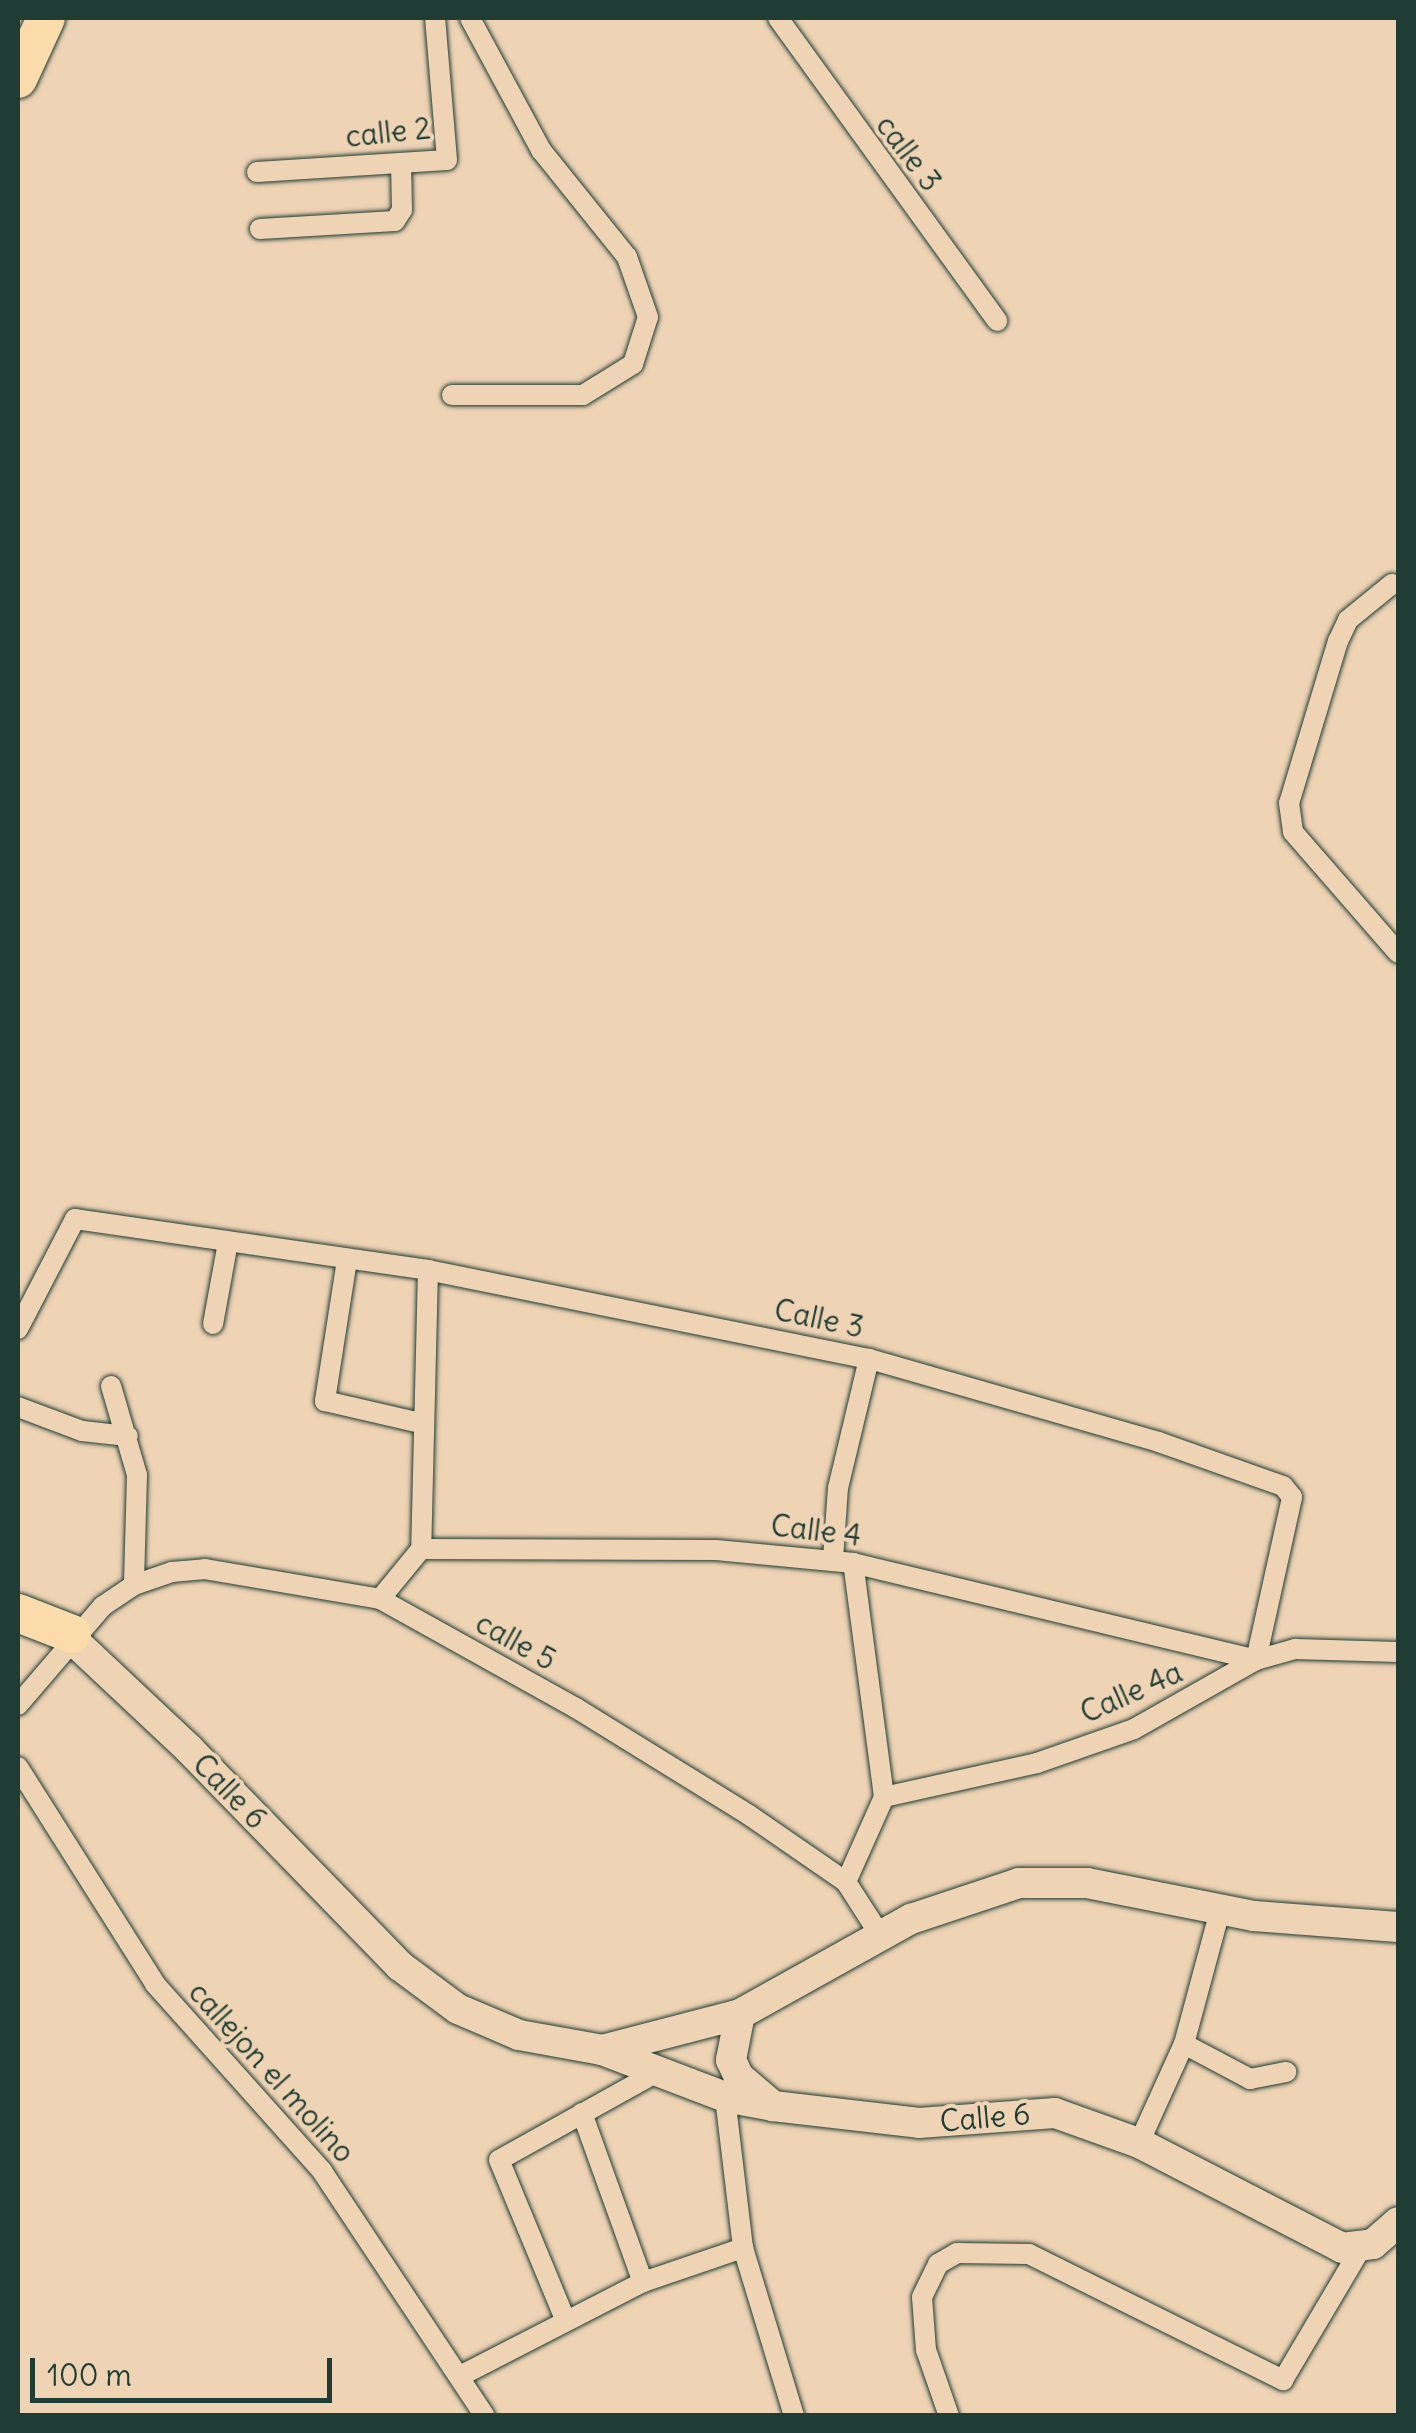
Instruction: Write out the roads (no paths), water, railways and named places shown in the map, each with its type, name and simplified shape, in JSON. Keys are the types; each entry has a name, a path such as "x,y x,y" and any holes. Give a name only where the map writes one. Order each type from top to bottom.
{"highway":[{"path":"18,79 46,18"},
{"path":"18,1614 72,1634"}],"street":[{"name":"calle 2","path":"257,172 447,160 435,18"},
{"path":"452,396 583,395 633,364 648,318 627,257 540,150 470,18"},
{"name":"calle 3","path":"778,18 997,320"},
{"path":"260,229 394,221 402,210 401,163"},
{"path":"1392,584 1348,620 1338,641 1289,803 1294,832 1398,953"},
{"name":"Calle 3","path":"18,1328 76,1219 428,1270 870,1360 1159,1442 1284,1486 1292,1497 1256,1660"},
{"path":"212,1324 228,1242"},
{"path":"348,1260 325,1402 421,1423"},
{"path":"380,1599 421,1550 421,1423 428,1270"},
{"path":"846,1882 884,1797 843,1561 844,1454 870,1360"},
{"path":"111,1386 128,1436 138,1490 134,1585"},
{"path":"18,1407 82,1431 128,1436"},
{"name":"Calle 4","path":"421,1550 716,1550 843,1561 1256,1660"},
{"name":"calle 5","path":"72,1634 134,1585 204,1569 380,1599 576,1708 846,1882 880,1935"},
{"name":"Calle 6","path":"18,1602 72,1634 400,1966 458,2009 519,2035 602,2050 726,2098 919,2123 1034,2110 1139,2143 1320,2239 1361,2248"},
{"path":"18,1704 72,1634"},
{"name":"Calle 4a","path":"884,1797 1037,1763 1134,1729 1256,1660 1295,1649 1398,1652"},
{"name":"callejon el molino","path":"18,1766 154,1984 322,2171 485,2416"},
{"name":"Calle 6","path":"602,2050 740,2014 880,1935 956,1899 1019,1883 1086,1883 1220,1910 1398,1927"},
{"path":"1139,2143 1184,2044 1220,1910"},
{"path":"740,2014 731,2060 739,2077 773,2106"},
{"path":"1184,2044 1250,2079 1286,2072"},
{"path":"565,2319 498,2160 655,2072"},
{"path":"726,2098 743,2248 794,2416"},
{"path":"582,2113 643,2282"},
{"path":"949,2416 926,2350 922,2297 938,2264 958,2253 1029,2254 1283,2380 1361,2248 1398,2222"},
{"path":"460,2376 643,2282 743,2248"}]}
